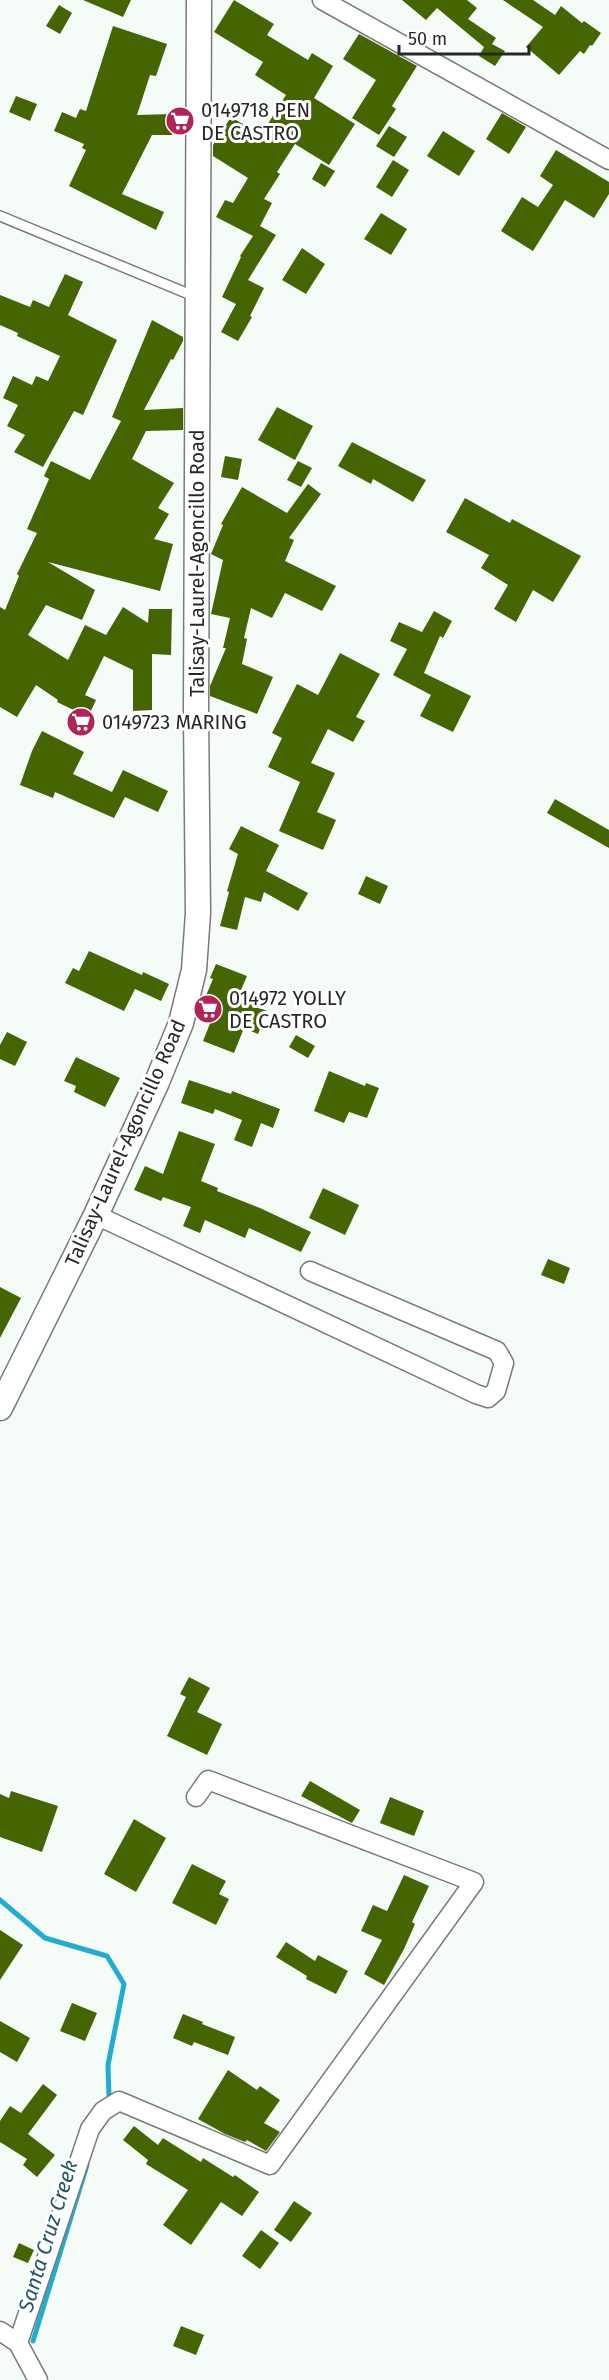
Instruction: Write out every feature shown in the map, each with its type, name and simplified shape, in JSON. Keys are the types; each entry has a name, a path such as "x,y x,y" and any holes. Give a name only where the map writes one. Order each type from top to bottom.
{"main road":[{"name":"Talisay-Laurel-Agoncillo Road","path":"0,1408 96,1215 157,1082 181,1023 194,969 198,913 199,0"}],"street":[{"path":"322,0 609,160"},
{"path":"96,1215 476,1394 488,1398 496,1391 504,1363 496,1351 310,1271"},
{"path":"18,2343 90,2129 103,2111 119,2101 270,2165 474,1882 208,1780 196,1797"},
{"path":"0,2331 18,2343 38,2380"}],"lane":[{"path":"0,216 198,298"}],"building":[{"path":"83,0 131,0 123,17"},
{"path":"234,0 274,24 267,35 308,60 312,53 333,66 314,98 355,124 329,165 295,144 277,172 280,174 264,199 272,203 260,226 276,235 248,280 264,288 250,316 252,317 238,341 221,332 236,304 222,297 240,256 253,236 216,217 225,200 233,203 248,178 213,156 213,145 231,117 261,135 286,95 255,75 263,62 214,32"},
{"path":"402,0 467,0 477,8 468,19 496,38 492,44 505,51 495,66 479,56 484,47 437,8 426,20"},
{"path":"503,0 533,0 555,15 561,6 582,23 584,21 601,33 584,54 580,51 559,75 526,47 543,27"},
{"path":"59,5 72,13 60,34 46,26"},
{"path":"113,26 167,44 156,76 150,75 137,115 172,114 172,135 152,135 122,194 164,212 156,230 69,186 86,150 82,148 84,144 54,131 62,112 76,118 80,109 86,111"},
{"path":"359,34 417,66 392,106 396,109 379,135 352,118 376,80 343,59"},
{"path":"16,96 37,104 30,121 9,112"},
{"path":"502,113 526,127 509,154 486,139"},
{"path":"389,126 407,137 394,157 376,146"},
{"path":"443,131 475,151 459,176 427,156"},
{"path":"556,150 609,182 609,194 594,218 565,200 533,251 501,231 522,197 538,207 553,185 540,176"},
{"path":"393,160 409,170 392,197 376,187"},
{"path":"321,163 335,171 325,187 312,179"},
{"path":"381,213 407,229 391,255 364,239"},
{"path":"302,248 325,264 306,294 282,280"},
{"path":"65,274 83,282 68,315 117,340 83,415 74,411 43,467 14,452 25,435 7,426 18,405 3,398 13,376 32,385 36,376 48,381 60,356 17,336 18,333 0,325 0,295 30,307 33,300 49,307"},
{"path":"152,320 183,337 173,360 171,359 144,410 183,408 183,430 146,431 132,459 174,483 158,508 169,514 154,539 173,544 160,591 48,562 95,590 82,620 46,605 28,635 68,660 85,625 106,635 123,607 148,623 149,609 172,609 171,655 152,654 152,710 133,711 133,670 104,656 85,695 96,700 88,717 57,702 58,700 36,685 17,717 0,707 0,607 5,610 19,576 17,574 37,533 27,529 49,479 44,476 51,461 90,480 121,421 112,417"},
{"path":"277,407 313,426 295,460 258,440"},
{"path":"352,442 426,480 413,502 373,479 371,484 338,466"},
{"path":"225,456 242,459 238,480 221,477"},
{"path":"298,461 312,468 301,487 287,480"},
{"path":"308,484 321,494 289,538 294,540 285,561 336,586 322,611 285,593 272,618 251,608 244,638 247,639 242,664 273,677 257,714 210,696 210,686 226,648 223,648 230,618 211,614 223,560 211,554 223,525 221,524 242,487 287,513"},
{"path":"465,498 510,523 512,519 581,556 553,602 533,590 516,622 494,609 508,585 481,568 489,555 446,532"},
{"path":"434,611 452,621 443,638 440,636 424,673 471,696 453,732 420,716 431,695 393,675 407,649 390,641 399,622 422,632"},
{"path":"340,653 380,674 356,717 365,721 353,742 328,729 311,763 335,773 317,812 336,820 323,850 279,831 300,782 268,767 282,738 272,733 297,684 318,695"},
{"path":"42,731 84,752 73,774 112,792 123,770 168,791 158,812 125,797 114,818 55,792 53,798 20,785"},
{"path":"555,799 609,830 609,848 547,813"},
{"path":"241,826 279,845 266,871 308,893 298,911 264,892 261,902 245,897 237,930 220,926 238,854 229,849"},
{"path":"366,876 388,886 380,904 358,894"},
{"path":"89,951 142,975 143,972 169,984 161,1001 135,989 124,1011 65,983 73,968 79,971"},
{"path":"216,964 247,976 237,999 267,1011 258,1034 244,1028 234,1053 203,1041 213,1016 200,1010 213,979 210,978"},
{"path":"7,1032 27,1042 15,1066 0,1059 0,1045"},
{"path":"296,1035 315,1046 308,1058 289,1047"},
{"path":"76,1057 120,1078 105,1107 74,1092 76,1086 64,1081"},
{"path":"329,1071 365,1086 366,1083 379,1088 367,1118 349,1112 344,1123 314,1111"},
{"path":"189,1080 231,1094 232,1091 280,1109 273,1128 261,1123 252,1147 234,1140 242,1120 215,1109 213,1114 181,1103"},
{"path":"179,1131 215,1144 201,1181 218,1188 217,1191 311,1232 301,1252 249,1228 245,1238 205,1220 200,1233 183,1226 191,1207 163,1197 161,1201 134,1190 145,1166 163,1174"},
{"path":"323,1188 359,1205 345,1235 309,1218"},
{"path":"548,1259 570,1268 564,1284 541,1275"},
{"path":"0,1287 21,1298 0,1338"},
{"path":"189,1677 210,1688 197,1712 222,1724 207,1755 167,1736 186,1697 180,1694"},
{"path":"310,1781 360,1810 352,1823 301,1796"},
{"path":"11,1791 58,1806 42,1852 0,1837 0,1794 9,1798"},
{"path":"390,1797 424,1811 414,1836 380,1823"},
{"path":"134,1819 166,1838 136,1892 104,1874"},
{"path":"192,1864 226,1881 219,1894 229,1899 216,1925 172,1903"},
{"path":"404,1875 429,1886 412,1922 415,1924 404,1949 384,1985 364,1974 382,1940 361,1931 373,1905 387,1911"},
{"path":"0,1930 23,1945 0,1980"},
{"path":"286,1942 315,1961 318,1955 348,1971 336,1994 306,1979 307,1976 276,1957"},
{"path":"72,2003 97,2013 85,2041 60,2031"},
{"path":"183,2014 235,2037 228,2055 194,2042 192,2046 173,2038"},
{"path":"0,2021 30,2038 17,2062 0,2052"},
{"path":"228,2070 257,2090 260,2086 280,2100 264,2123 280,2132 266,2151 247,2140 245,2142 225,2134 198,2119"},
{"path":"43,2084 57,2095 28,2134 55,2155 37,2177 23,2165 27,2159 0,2142 0,2121 10,2106 21,2113"},
{"path":"134,2126 158,2145 163,2138 201,2162 203,2158 233,2177 235,2175 259,2192 242,2216 221,2202 191,2245 163,2225 188,2190 146,2164 148,2160 123,2140"},
{"path":"294,2201 312,2213 291,2242 274,2230"},
{"path":"261,2230 279,2243 260,2269 242,2256"},
{"path":"19,2243 34,2250 28,2263 13,2257"},
{"path":"181,2326 204,2335 196,2355 173,2346"}],"waterway":[{"name":"Santa Cruz Creek","path":"0,1900 45,1938 107,1956 124,1984 108,2065 109,2096"},
{"name":"Santa Cruz Creek","path":"33,2341 87,2165"}],"place":[{"name":"0149718 PEN DE CASTRO","path":"180,121"},
{"name":"0149723 MARING","path":"81,722"},
{"name":"014972 YOLLY DE CASTRO","path":"208,1009"}]}
